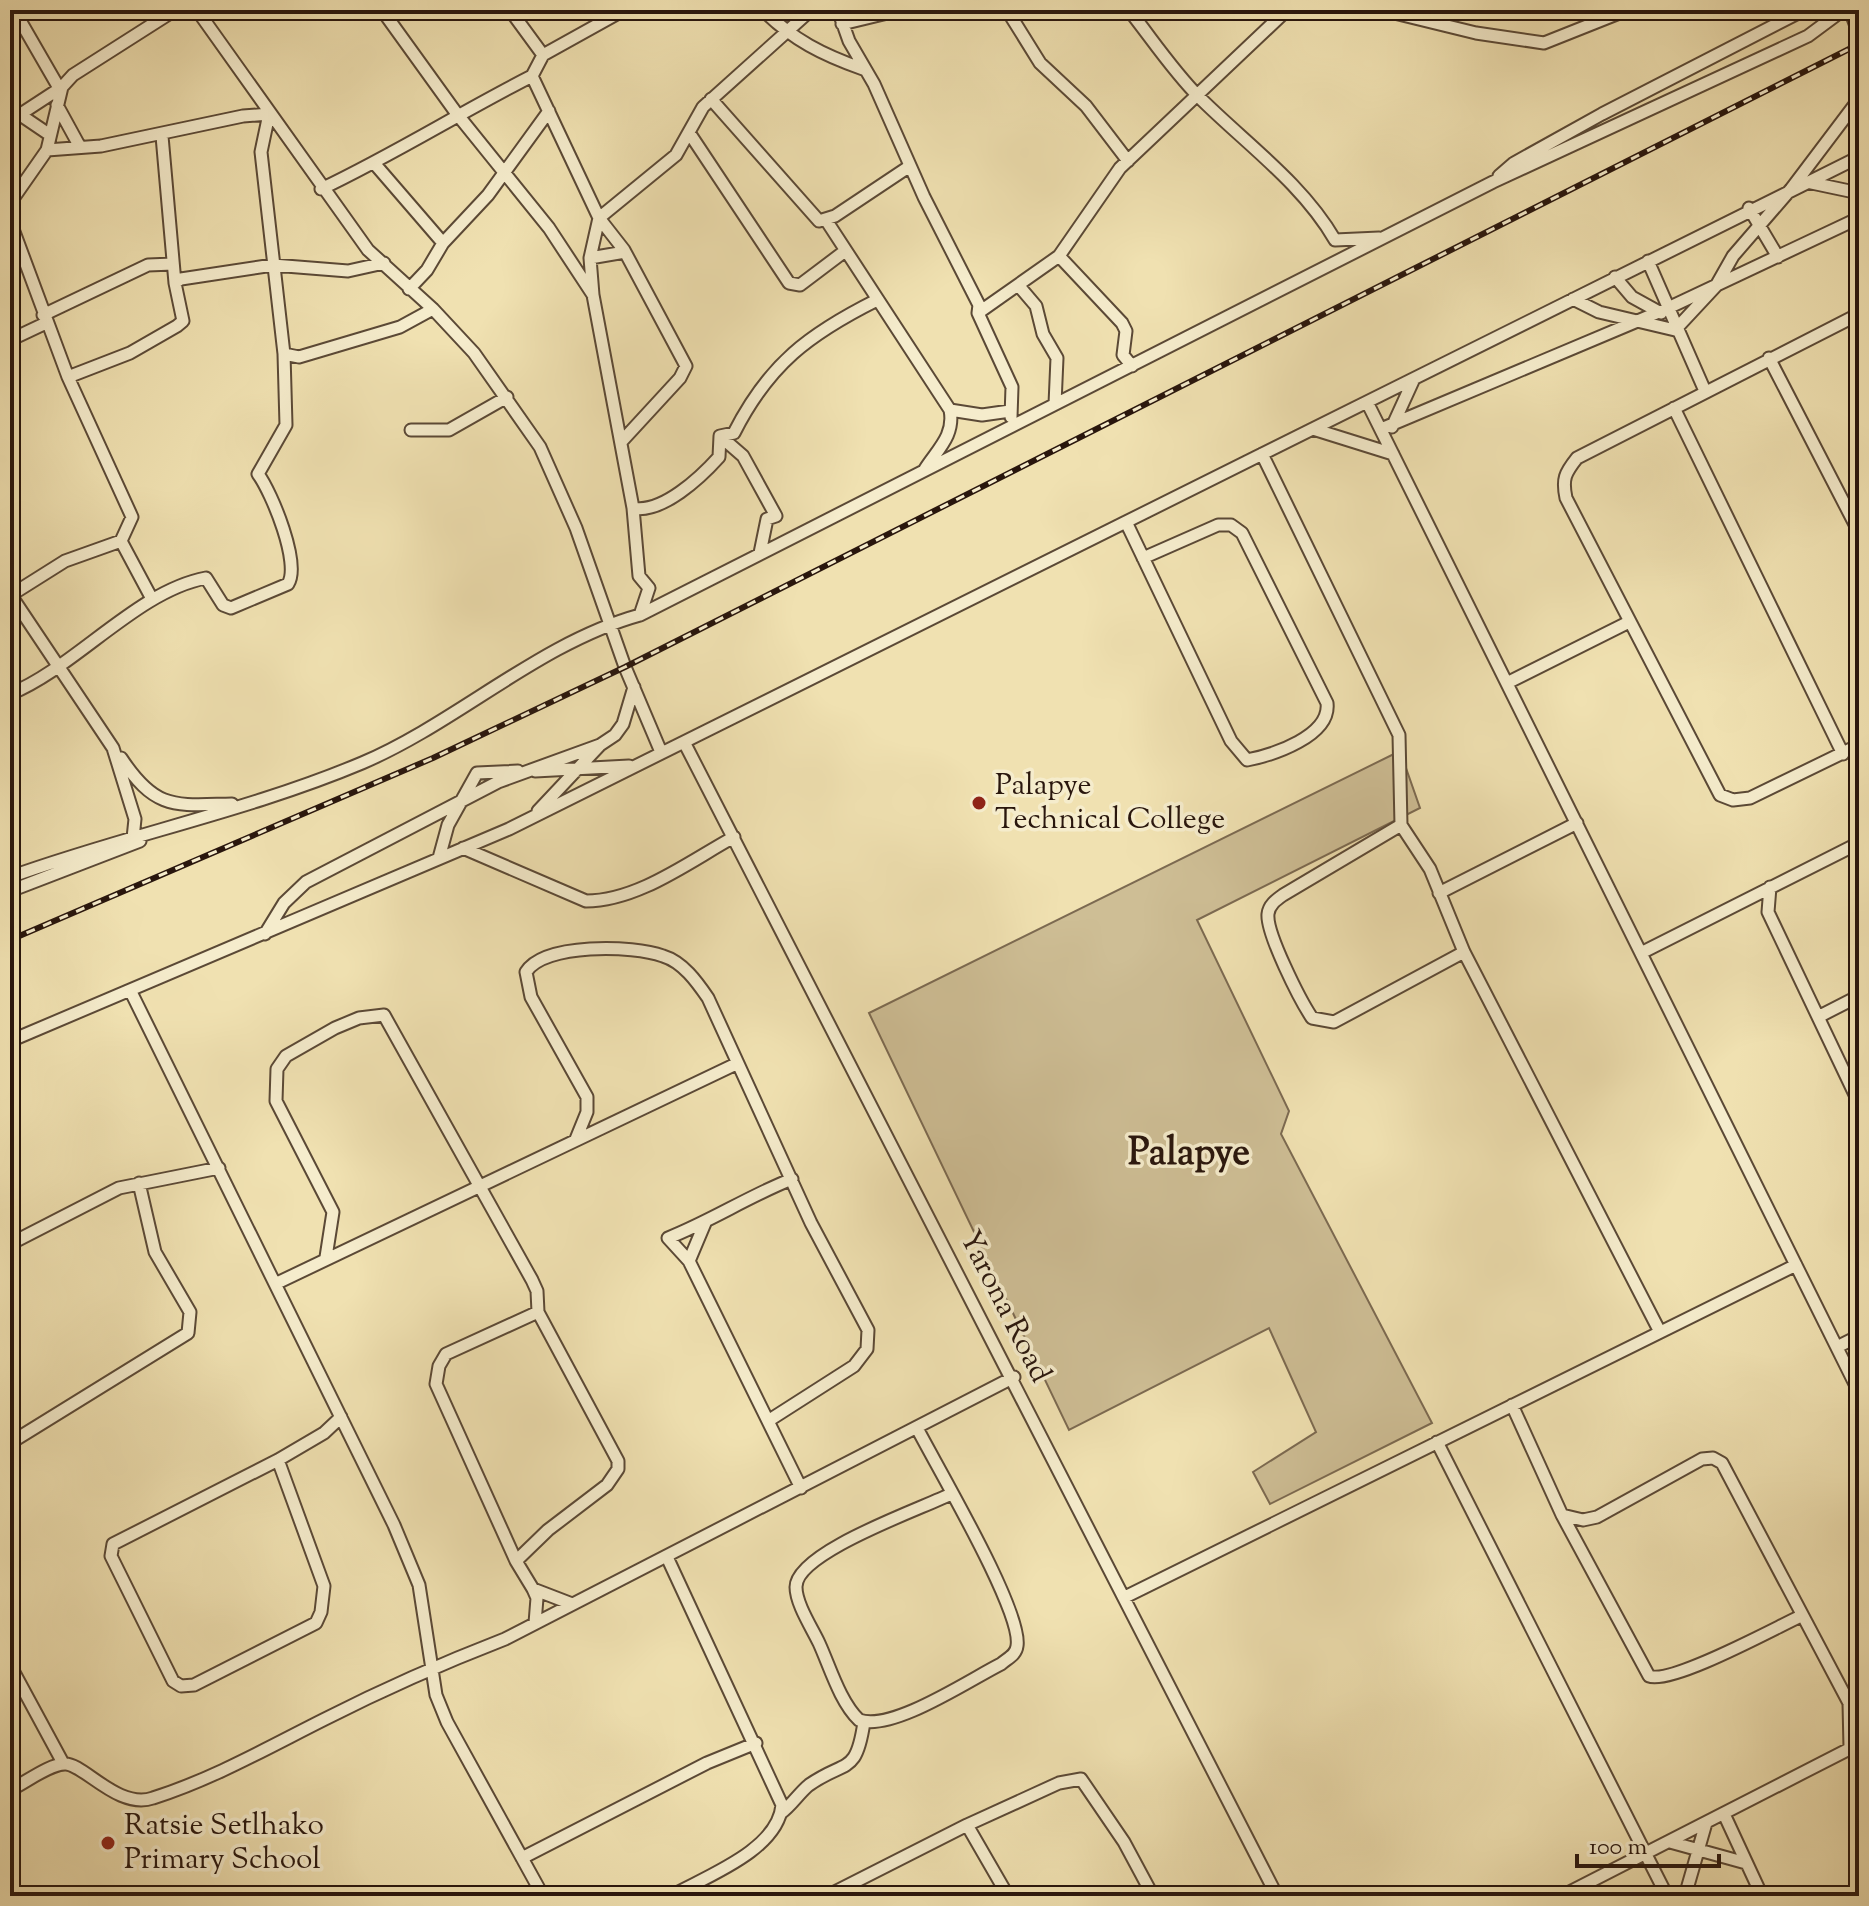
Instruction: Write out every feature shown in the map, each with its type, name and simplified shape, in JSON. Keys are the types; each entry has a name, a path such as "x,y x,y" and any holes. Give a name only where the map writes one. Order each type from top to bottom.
{"street":[{"path":"10,203 47,150 60,88 14,10"},
{"path":"14,118 60,88 73,75 175,10"},
{"path":"197,10 321,189 368,250 433,309 474,353 507,397 557,479 661,752"},
{"path":"382,10 457,114 549,228 593,295"},
{"path":"510,10 543,55"},
{"path":"321,189 532,76 543,55 624,10"},
{"path":"763,10 785,32 813,51 863,69"},
{"path":"640,615 649,588 639,576 633,508 593,295 590,258 599,218 676,155 703,107 811,10"},
{"path":"838,10 863,69 874,84 910,166 979,305 978,313 1012,387 1010,411 1014,425"},
{"path":"842,24 900,10"},
{"path":"1007,10 1040,63 1086,106 1128,161"},
{"path":"1129,10 1197,95 1287,179 1321,217 1335,240 1387,237"},
{"path":"978,313 1059,256 1128,161 1287,10"},
{"path":"1382,10 1476,33 1544,43 1627,10"},
{"path":"1493,182 1514,163 1804,10"},
{"path":"10,877 83,850 245,804 363,763 461,711 530,667 612,623 640,615 1493,182 1808,36 1843,10"},
{"path":"1850,10 1859,34"},
{"path":"532,76 599,218 625,252 686,366 684,373 622,441"},
{"path":"711,99 813,216 826,220 950,410 953,425 925,470"},
{"path":"1675,330 1716,286 1733,256 1791,189 1859,99"},
{"path":"56,105 80,147"},
{"path":"409,289 427,270 443,243 504,173 549,111"},
{"path":"47,150 162,136 243,116 269,114"},
{"path":"10,694 36,683 152,599 206,578 223,605 231,608 288,584 293,577 294,568 270,490 258,474 286,425 284,354 261,152 269,114"},
{"path":"14,118 50,135"},
{"path":"690,134 789,283 800,285 845,251"},
{"path":"68,377 130,353 177,326 183,315 175,283 162,136"},
{"path":"1552,157 1555,141"},
{"path":"10,1041 532,817 1368,404 1749,208 1859,157"},
{"path":"374,163 443,243"},
{"path":"826,220 910,166"},
{"path":"1806,182 1859,193"},
{"path":"1749,208 1778,257"},
{"path":"1381,429 1664,312 1859,218"},
{"path":"10,221 68,377 132,517 121,541 65,561 10,594 113,748 150,794 185,807 245,804"},
{"path":"590,258 625,252"},
{"path":"1059,256 1122,323 1126,331 1123,355 1132,366"},
{"path":"1648,261 1664,312 1705,391"},
{"path":"175,283 181,279 273,265 348,271 384,263"},
{"path":"10,340 148,265 173,264"},
{"path":"1615,277 1632,297 1664,312"},
{"path":"1019,286 1036,306 1043,334 1057,358 1055,404"},
{"path":"1573,299 1634,322 1675,330"},
{"path":"720,436 734,433 755,392 794,352 834,322 877,300"},
{"path":"284,354 299,357 400,327 433,309"},
{"path":"1859,314 1577,458 1564,474 1566,498 1720,795 1733,800 1750,798 1859,745"},
{"path":"1769,358 1859,532"},
{"path":"1391,449 1393,424 1414,380"},
{"path":"411,430 449,430 507,397"},
{"path":"1368,404 1859,1392"},
{"path":"1674,408 1843,754"},
{"path":"950,410 982,415 1010,411"},
{"path":"1313,429 1391,449"},
{"path":"633,508 652,508 660,504 707,469 719,457 720,436"},
{"path":"720,436 743,456 776,516 767,519 760,553"},
{"path":"1262,454 1399,735 1401,825 1417,846 1464,952 1660,1332"},
{"path":"1126,522 1143,558 1240,755 1247,760 1269,755 1322,724 1328,715 1327,703 1242,533 1231,525 1218,525 1143,558"},
{"path":"121,541 152,599"},
{"path":"1507,683 1629,622"},
{"path":"265,934 284,903 306,882 462,804 498,782 600,745 615,735 623,724 634,687"},
{"name":"Yarona Road","path":"684,742 1014,1377 1277,1896"},
{"path":"532,817 600,745"},
{"path":"113,748 135,819 133,838"},
{"path":"439,858 448,825 477,773 633,766"},
{"path":"1439,893 1577,823"},
{"path":"1401,825 1283,895 1269,907 1267,919 1290,977 1312,1018 1334,1022 1464,952"},
{"path":"10,891 88,864 157,831"},
{"path":"463,848 586,901 604,901 631,891 734,837"},
{"path":"1641,953 1859,843"},
{"path":"1770,887 1768,912 1859,1103"},
{"path":"1745,899 1768,912"},
{"path":"576,1139 587,1112 587,1097 529,992 526,972 536,959 561,952 597,950 669,958 682,967 708,998 736,1064 868,1330 867,1349 841,1377 768,1421"},
{"path":"130,990 341,1417 419,1585 436,1695 447,1722 543,1896"},
{"path":"1818,1017 1859,996"},
{"path":"326,1257 334,1225 329,1198 274,1092 282,1060 335,1028 375,1014 387,1017 481,1186 537,1291 538,1312 618,1461 618,1469 607,1485 548,1530 516,1561"},
{"path":"275,1284 326,1257 736,1064"},
{"path":"10,1244 119,1188 219,1168"},
{"path":"792,1179 756,1193 705,1223 668,1238 689,1261 801,1488"},
{"path":"10,1443 188,1333 190,1312 155,1252 139,1183"},
{"path":"689,1261 705,1223"},
{"path":"1125,1597 1796,1265"},
{"path":"535,1623 537,1598 516,1561 442,1400 437,1375 446,1354 538,1312"},
{"path":"1837,1347 1859,1336"},
{"path":"10,1790 63,1763 74,1766 105,1789 149,1800 261,1752 431,1667 535,1623 1014,1377"},
{"path":"1512,1405 1562,1515 1652,1678 1689,1669 1801,1616"},
{"path":"278,1460 324,1586 321,1612 316,1623 194,1685 181,1686 173,1681 111,1556 111,1548 116,1540 278,1460 324,1433 341,1417"},
{"path":"917,1428 1012,1609 1017,1635 1016,1652 1001,1664 900,1715 876,1724 864,1722 855,1716 834,1677 796,1590 797,1579 812,1561 885,1522 951,1494"},
{"path":"1437,1442 1667,1896"},
{"path":"1562,1515 1583,1520 1597,1517 1702,1459 1713,1458 1731,1475 1801,1616 1849,1703 1855,1746 1562,1896"},
{"path":"667,1557 756,1743 782,1805 781,1813"},
{"path":"533,1589 572,1604"},
{"path":"10,1665 63,1763"},
{"path":"671,1896 763,1843 781,1813 805,1788 847,1766 857,1755 864,1722"},
{"path":"522,1858 707,1763 756,1743"},
{"path":"827,1896 845,1892 967,1825 1059,1783 1081,1779 1124,1842 1153,1896"},
{"path":"1724,1814 1762,1896"},
{"path":"1685,1896 1706,1823"},
{"path":"967,1825 1008,1896"},
{"path":"1669,1841 1746,1863"}],"shaded area":[{"path":"1400,751 1420,808 1197,920 1289,1111 1281,1134 1432,1423 1270,1504 1253,1472 1316,1432 1269,1328 1069,1430 869,1013"}],"railway":[{"path":"10,940 433,758 625,667 1859,44"}],"place":[{"name":"Palapye Technical College","path":"979,803"},
{"name":"Ratsie Setlhako Primary School","path":"108,1843"}],"district":[{"name":"Palapye","path":"1189,1155"}]}
